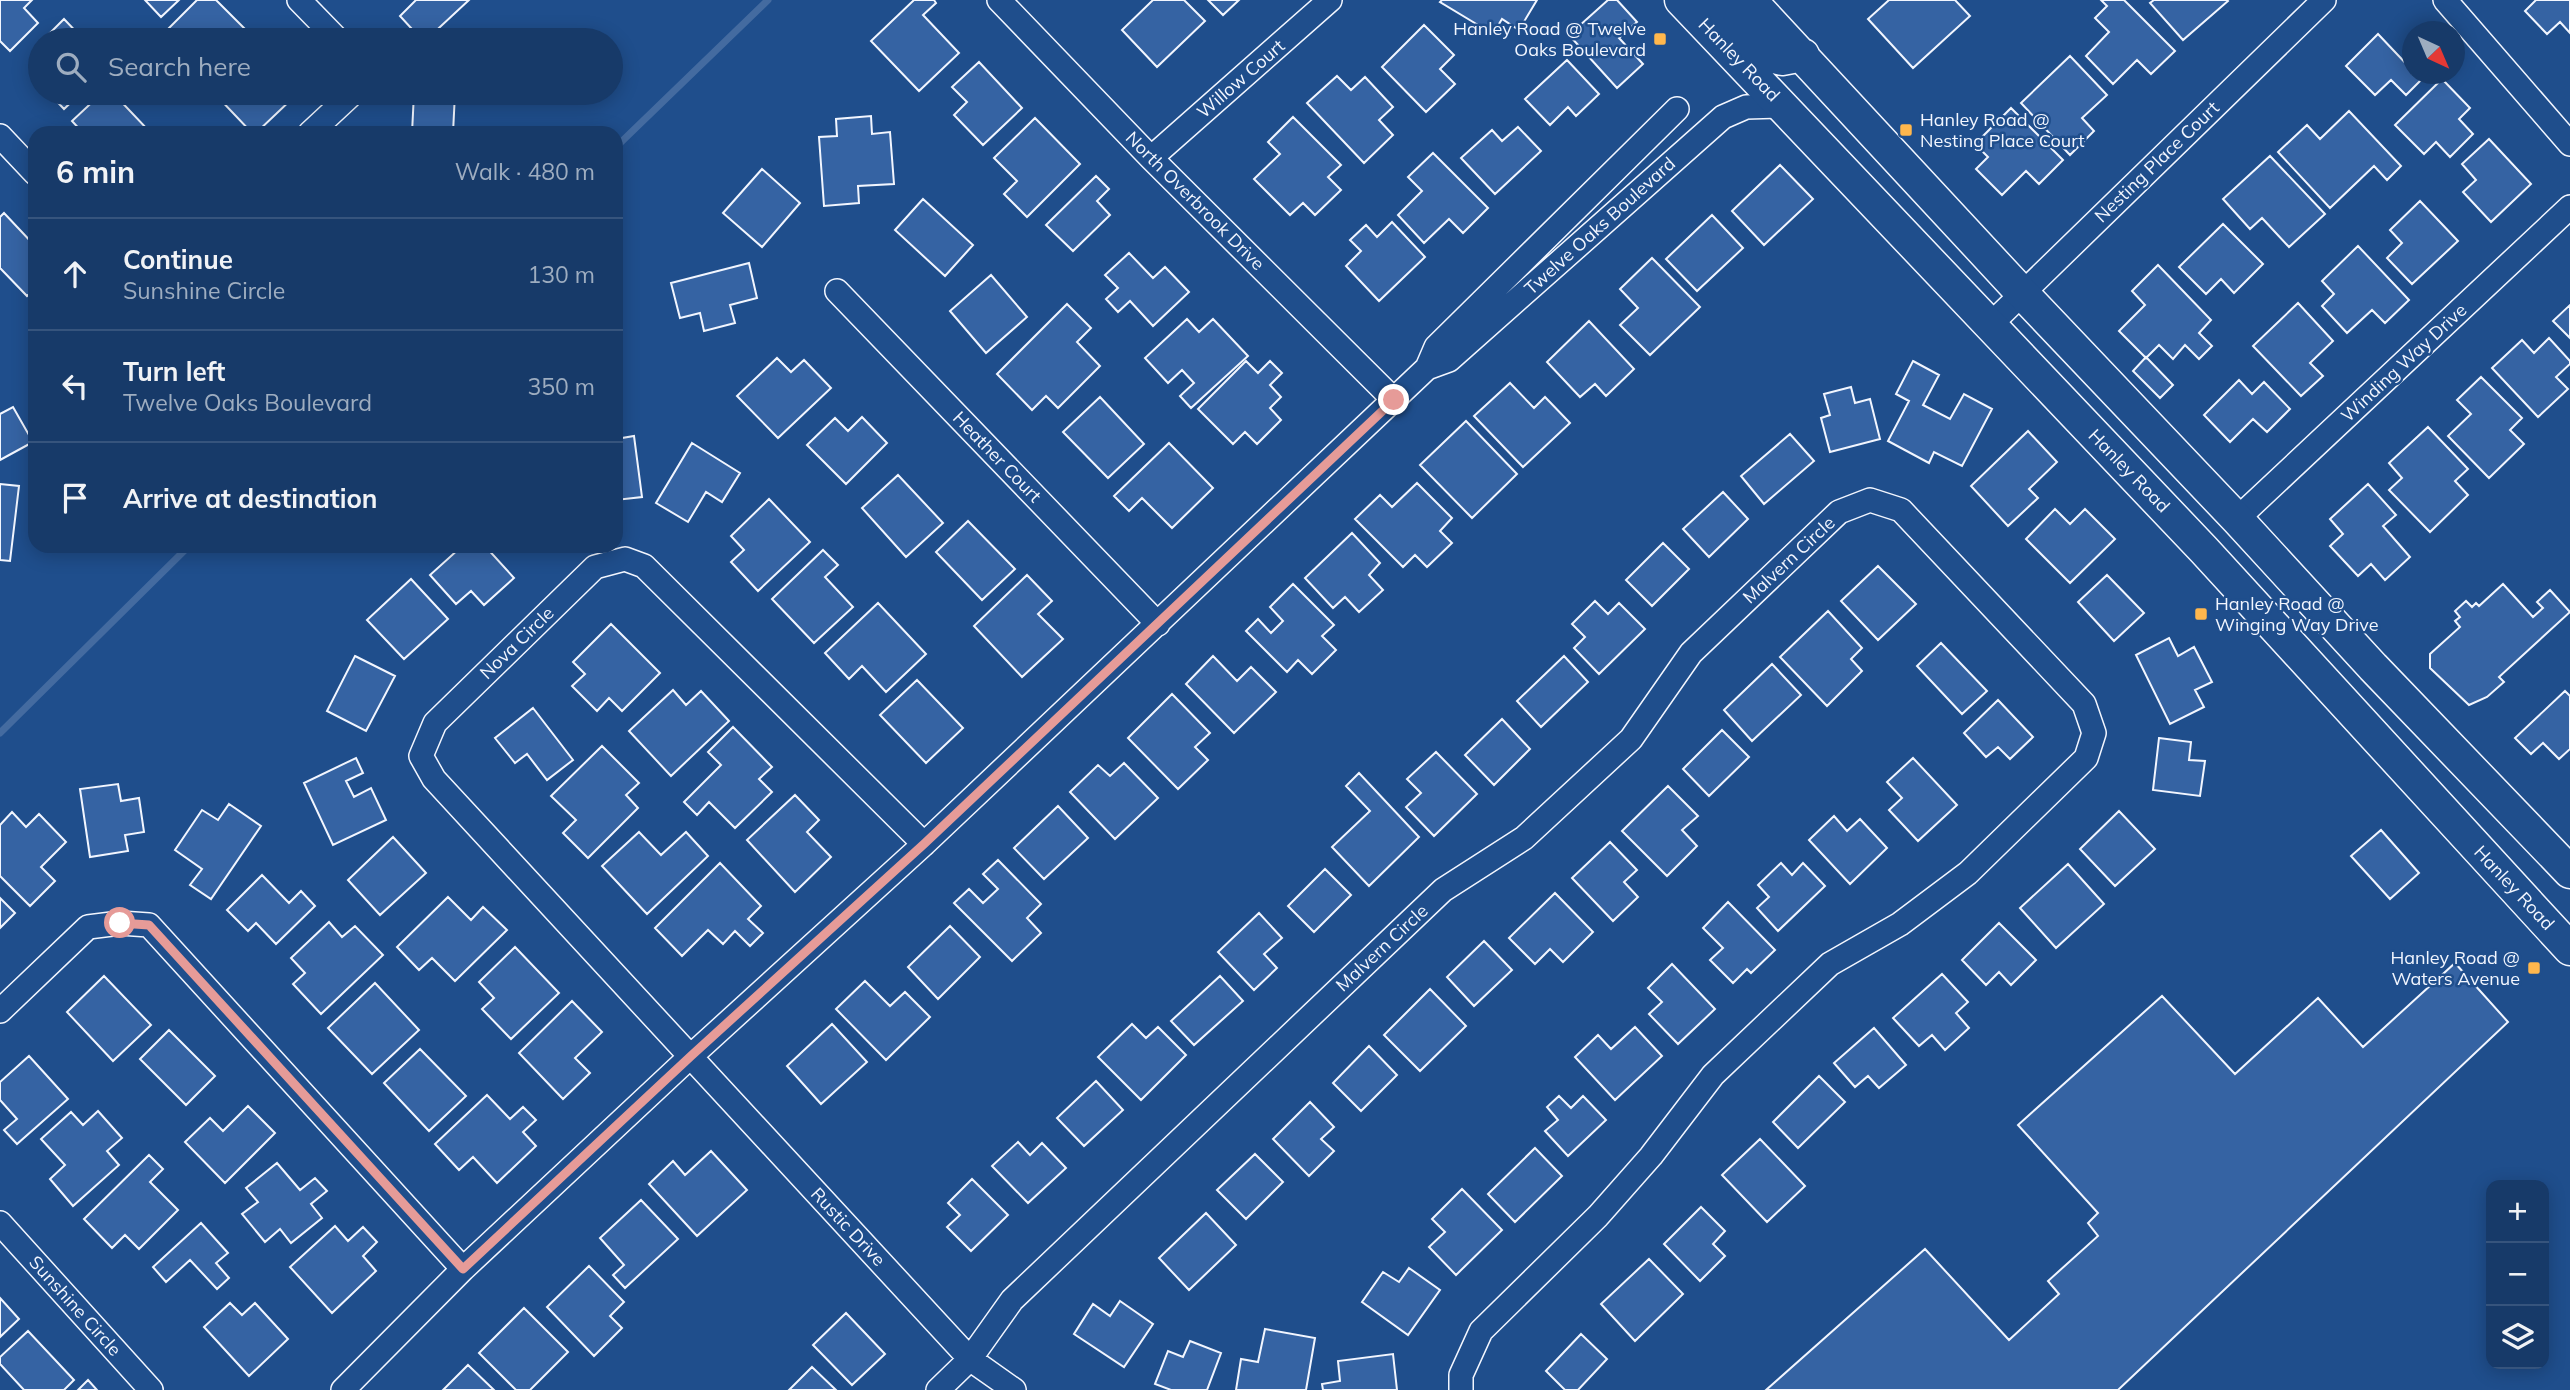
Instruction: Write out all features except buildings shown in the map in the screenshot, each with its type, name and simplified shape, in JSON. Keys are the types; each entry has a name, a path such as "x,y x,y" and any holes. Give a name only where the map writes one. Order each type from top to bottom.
{"main road":[{"name":"Hanley Road","path":"1681,0 2204,550 2570,949"},
{"path":"1713,0 1765,55 1782,59 1803,55"},
{"path":"1750,0 2364,657 2570,872"},
{"path":"2313,669 2364,657"}],"street":[{"path":"299,0 326,28"},
{"name":"North Overbrook Drive","path":"999,0 1151,158 1394,400"},
{"name":"Willow Court","path":"1151,158 1330,0"},
{"name":"Nesting Place Court","path":"1990,325 2324,0"},
{"path":"2445,0 2570,144"},
{"path":"318,126 340,105"},
{"name":"Twelve Oaks Boulevard","path":"1427,368 1449,360 1723,117 1746,107 1782,106"},
{"name":"Twelve Oaks Boulevard","path":"343,1390 463,1269 924,844 1394,400 1427,368 1436,347 1677,109"},
{"path":"0,136 28,166"},
{"path":"1634,151 1657,176"},
{"name":"Winding Way Drive","path":"2237,519 2570,208"},
{"name":"Heather Court","path":"837,291 1158,624"},
{"name":"Malvern Circle","path":"937,1390 970,1359 1012,1300 1443,890 1524,838 1631,739 1691,653 1839,512 1870,500 1901,510 2084,704 2094,733 2085,758 1968,873 1900,924 1830,964 1713,1075 1651,1156 1598,1216 1481,1331 1461,1375 1461,1390"},
{"name":"Nova Circle","path":"691,1056 434,779 421,757 435,723 595,567 625,559 643,566 924,844"},
{"path":"0,1011 88,927 120,923 149,925 463,1269"},
{"name":"Rustic Drive","path":"691,1056 970,1359 1014,1390"},
{"name":"Sunshine Circle","path":"0,1223 151,1390"}],"waterway":[{"path":"623,140 768,0"},
{"path":"0,733 182,553"}],"place":[{"name":"Hanley Road @ Twelve Oaks Boulevard","path":"1660,39"},
{"name":"Hanley Road @ Nesting Place Court","path":"1906,130"},
{"name":"Hanley Road @ Winging Way Drive","path":"2201,614"},
{"name":"Hanley Road @ Waters Avenue","path":"2534,968"}],"route":[{"path":"120,923 149,925 463,1269 924,844 1394,400"}]}
